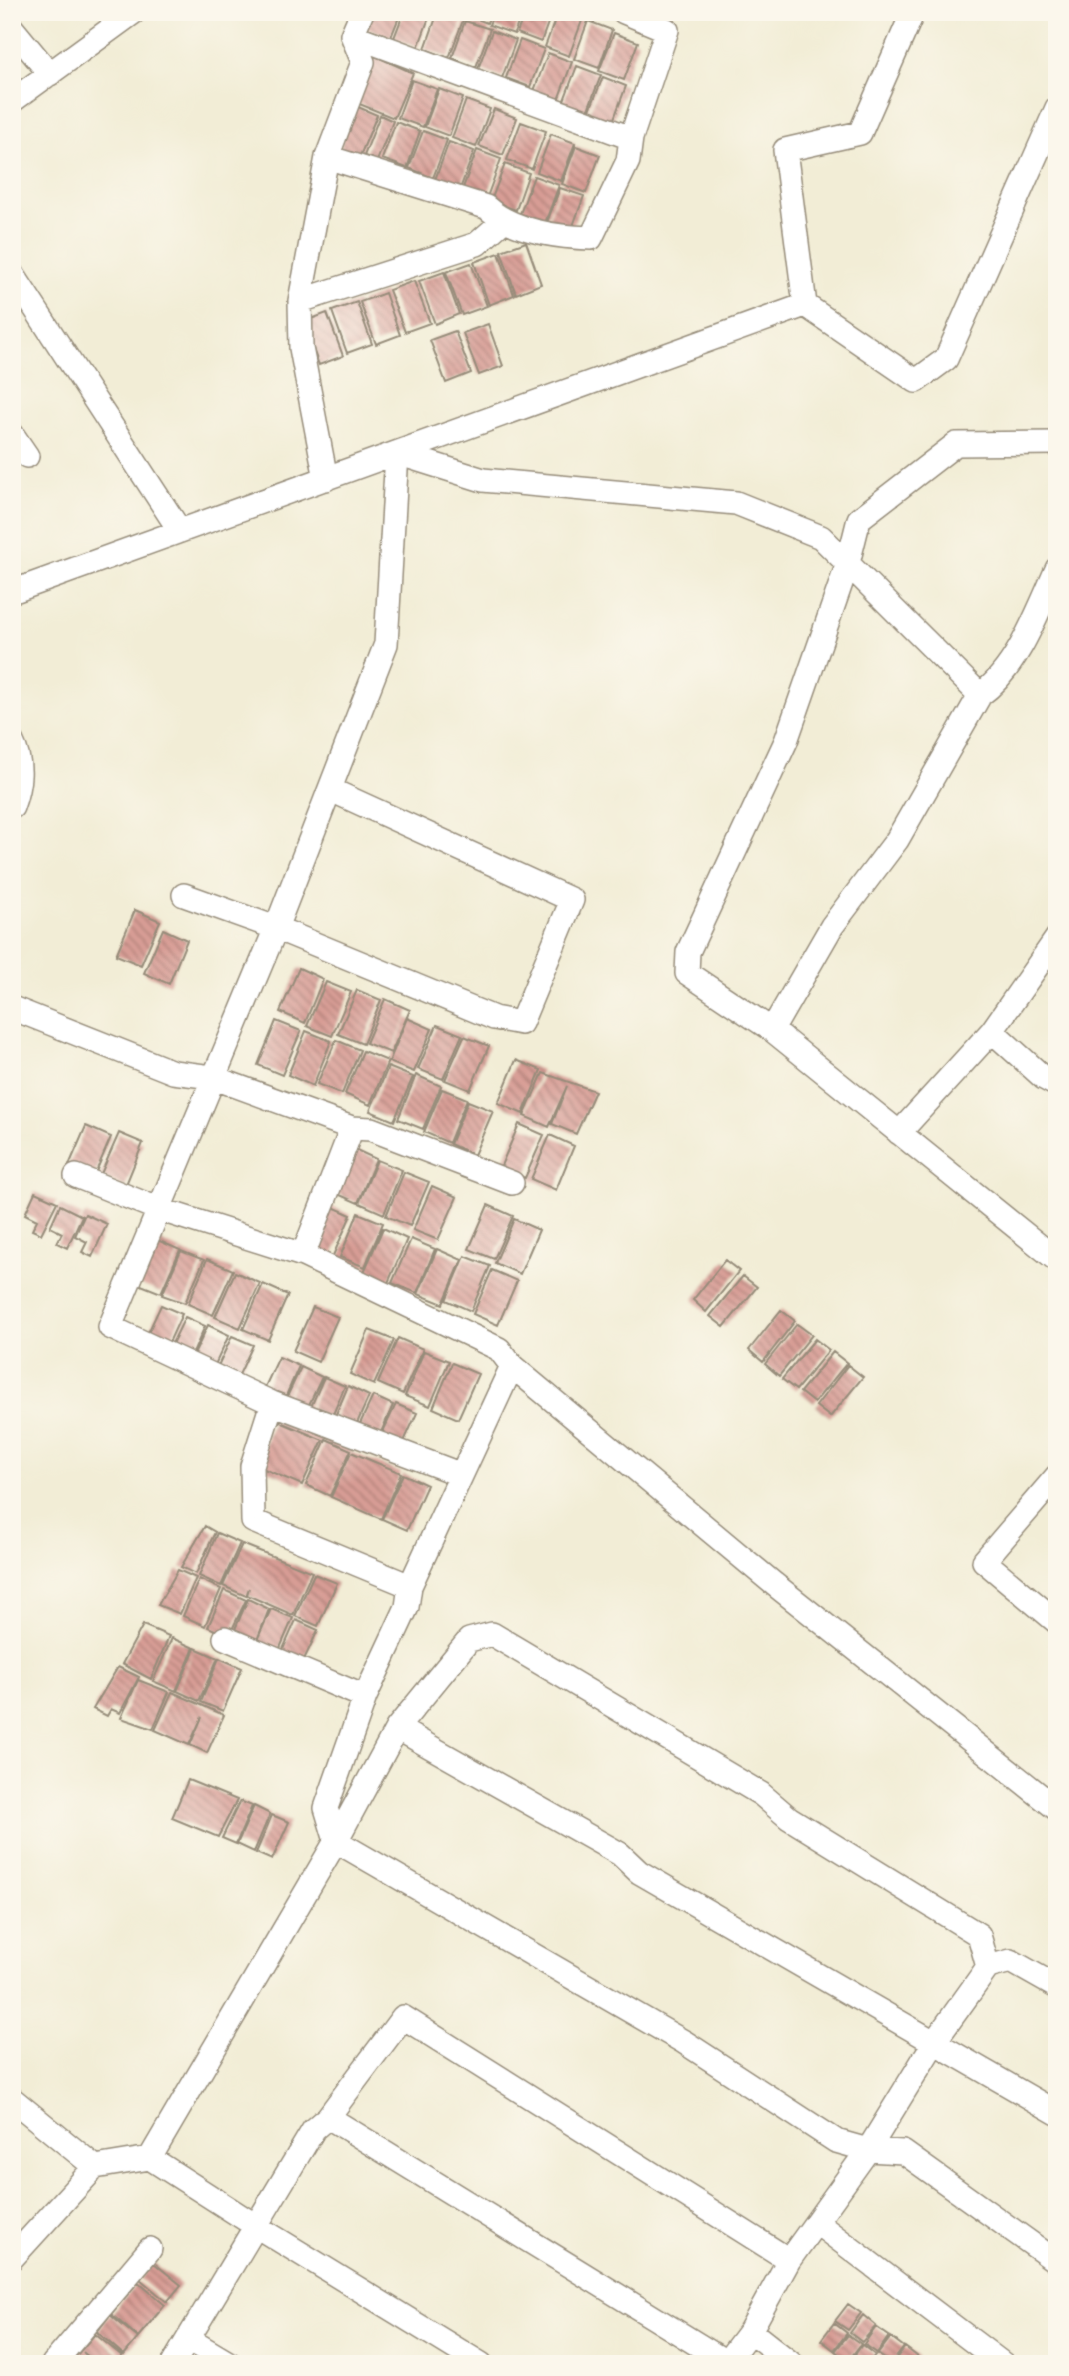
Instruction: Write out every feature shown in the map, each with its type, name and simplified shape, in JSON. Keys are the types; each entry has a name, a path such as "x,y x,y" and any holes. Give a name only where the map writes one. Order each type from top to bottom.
{"street":[{"path":"12,101 134,12"},
{"path":"326,478 301,348 300,300 327,157 363,62 352,35 362,12"},
{"path":"327,157 486,207 502,222 564,238 591,238 628,161 631,138 667,30 624,12"},
{"path":"913,12 860,133 785,150 805,305 916,381 946,359 1057,108"},
{"path":"12,28 50,74"},
{"path":"352,35 631,138"},
{"path":"300,300 477,244 502,222"},
{"path":"12,273 180,531"},
{"path":"14,593 805,305"},
{"path":"12,434 27,456"},
{"path":"1057,443 956,444 859,519 848,563 786,741 688,951 687,973 772,1030 1057,1260"},
{"path":"397,453 483,480 736,503 821,537 980,695"},
{"path":"397,453 386,644 276,928 110,1326 272,1403 460,1474"},
{"path":"772,1030 832,926 897,840 980,695 997,683 1038,613 1057,569"},
{"path":"12,743 20,759 17,794 12,807"},
{"path":"184,895 276,928 494,1018 521,1023 572,900 331,790"},
{"path":"899,1133 992,1031 1057,938"},
{"path":"12,1008 173,1072 212,1077 352,1128 371,1129 512,1183"},
{"path":"992,1031 1044,1078 1057,1086"},
{"path":"303,1255 352,1128"},
{"path":"76,1176 158,1209 303,1255 499,1349 512,1366 774,1584 1057,1809"},
{"path":"512,1366 410,1586 407,1607 365,1697 326,1808 336,1841 684,2042 836,2141 868,2150 903,2152 1057,2262"},
{"path":"272,1403 253,1466 253,1521 410,1586"},
{"path":"1057,1476 984,1561 1057,1622"},
{"path":"150,2158 336,1841 397,1728 469,1640 492,1634 761,1794 789,1818 979,1935 988,1967"},
{"path":"225,1638 365,1697"},
{"path":"397,1728 620,1854 639,1872 936,2040 1057,2113"},
{"path":"328,2117 725,2363 750,2331 789,2260 868,2150 936,2040 988,1967 1011,1961 1057,1987"},
{"path":"173,2364 314,2129 328,2117 403,2017 789,2260"},
{"path":"12,2099 95,2166"},
{"path":"12,2258 95,2166 150,2158 256,2227 481,2364"},
{"path":"817,2223 1003,2364"},
{"path":"52,2364 150,2249"},
{"path":"750,2331 792,2364"},
{"path":"188,2339 230,2364"}],"building":[{"path":"373,12 401,12 391,37 367,28"},
{"path":"404,12 431,12 418,48 394,38"},
{"path":"438,12 463,20 449,58 425,49"},
{"path":"459,12 491,12 487,23"},
{"path":"494,12 522,12 514,34 489,25"},
{"path":"525,12 552,12 541,42 517,33"},
{"path":"558,12 583,18 569,56 545,47"},
{"path":"465,21 490,29 476,67 452,58"},
{"path":"588,21 612,30 599,68 574,59"},
{"path":"492,31 516,40 502,78 478,69"},
{"path":"614,33 638,42 624,80 599,71"},
{"path":"520,40 544,49 530,87 506,78"},
{"path":"548,53 572,62 558,100 534,91"},
{"path":"373,55 413,73 394,118 352,101"},
{"path":"577,66 601,75 587,112 563,103"},
{"path":"603,77 626,86 612,124 588,115"},
{"path":"412,80 437,89 423,127 398,118"},
{"path":"439,89 463,98 449,136 425,127"},
{"path":"466,100 490,109 476,147 452,138"},
{"path":"351,104 377,115 360,156 340,150"},
{"path":"494,109 517,118 503,155 479,146"},
{"path":"380,115 393,121 377,161 364,156"},
{"path":"396,122 420,131 407,168 382,159"},
{"path":"521,122 546,131 532,169 507,160"},
{"path":"423,131 447,140 433,178 409,168"},
{"path":"551,134 575,143 561,181 537,172"},
{"path":"449,142 474,151 460,189 435,180"},
{"path":"576,146 600,155 586,193 562,184"},
{"path":"477,150 501,159 487,197 463,188"},
{"path":"505,164 529,173 516,210 491,201"},
{"path":"534,176 559,185 545,223 520,214"},
{"path":"560,188 584,196 570,234 546,225"},
{"path":"526,242 541,284 516,294 501,251"},
{"path":"499,253 514,295 489,305 474,262"},
{"path":"471,263 487,306 462,315 446,272"},
{"path":"444,272 459,314 435,324 419,281"},
{"path":"414,281 430,323 405,332 389,290"},
{"path":"385,293 400,335 376,344 360,302"},
{"path":"357,302 372,344 347,353 332,311"},
{"path":"327,313 343,356 319,365 303,322"},
{"path":"488,324 503,366 479,375 463,333"},
{"path":"455,331 471,373 446,383 430,340"},
{"path":"135,910 160,921 141,965 116,955"},
{"path":"163,929 187,940 169,984 144,973"},
{"path":"299,968 323,979 305,1023 280,1012"},
{"path":"326,982 351,992 332,1036 307,1026"},
{"path":"357,990 381,1000 363,1044 338,1034"},
{"path":"385,999 410,1010 391,1053 366,1043"},
{"path":"407,1018 432,1029 414,1072 389,1062"},
{"path":"276,1021 301,1031 282,1075 258,1065"},
{"path":"437,1025 462,1035 443,1079 418,1069"},
{"path":"306,1031 331,1041 313,1086 288,1075"},
{"path":"464,1036 489,1046 470,1090 445,1080"},
{"path":"336,1040 360,1050 342,1094 317,1084"},
{"path":"363,1051 388,1061 370,1105 345,1094"},
{"path":"516,1060 541,1070 523,1114 498,1103"},
{"path":"388,1067 413,1077 394,1121 370,1111"},
{"path":"543,1073 595,1091 576,1134 552,1124 567,1086 549,1127 524,1116"},
{"path":"416,1075 441,1086 423,1129 398,1119"},
{"path":"442,1089 467,1099 449,1143 424,1132"},
{"path":"468,1101 493,1111 474,1155 450,1144"},
{"path":"519,1124 544,1135 525,1178 500,1168"},
{"path":"86,1126 111,1137 92,1181 67,1170"},
{"path":"119,1133 143,1143 125,1187 100,1176"},
{"path":"550,1135 574,1146 556,1190 531,1179"},
{"path":"352,1148 376,1159 358,1203 333,1192"},
{"path":"377,1160 402,1170 384,1214 359,1203"},
{"path":"404,1172 429,1182 410,1226 386,1216"},
{"path":"432,1186 457,1197 438,1240 413,1230"},
{"path":"35,1192 57,1202 41,1234 32,1230 37,1220 25,1214"},
{"path":"326,1204 351,1215 332,1258 308,1248"},
{"path":"60,1205 82,1216 67,1248 57,1243 62,1233 50,1227"},
{"path":"488,1205 513,1216 494,1259 469,1249"},
{"path":"358,1213 383,1223 365,1267 340,1257"},
{"path":"85,1214 107,1224 92,1257 82,1252 87,1242 75,1236"},
{"path":"514,1219 539,1230 520,1274 495,1263"},
{"path":"383,1228 407,1239 388,1283 364,1272"},
{"path":"155,1239 180,1250 161,1293 136,1283"},
{"path":"411,1239 435,1249 417,1293 392,1283"},
{"path":"437,1249 462,1260 443,1304 418,1294"},
{"path":"181,1251 204,1260 185,1303 162,1295"},
{"path":"465,1256 490,1266 471,1311 446,1300"},
{"path":"207,1259 233,1270 213,1315 188,1304"},
{"path":"725,1260 739,1271 706,1312 693,1300"},
{"path":"492,1270 517,1281 498,1325 473,1314"},
{"path":"235,1272 260,1283 240,1328 215,1317"},
{"path":"743,1276 757,1287 724,1327 710,1316"},
{"path":"263,1284 288,1295 268,1340 243,1329"},
{"path":"161,1305 182,1314 167,1347 146,1337"},
{"path":"313,1307 338,1317 318,1362 293,1351"},
{"path":"781,1310 795,1321 763,1362 749,1350"},
{"path":"185,1317 205,1326 191,1358 170,1348"},
{"path":"797,1324 812,1335 779,1376 765,1364"},
{"path":"208,1325 229,1335 214,1367 193,1357"},
{"path":"369,1330 394,1340 374,1385 350,1374"},
{"path":"232,1336 253,1345 238,1377 217,1368"},
{"path":"398,1338 423,1349 403,1394 378,1383"},
{"path":"815,1339 829,1350 796,1390 782,1379"},
{"path":"424,1351 449,1361 430,1406 405,1396"},
{"path":"833,1352 847,1363 814,1403 800,1392"},
{"path":"279,1357 299,1366 285,1398 264,1389"},
{"path":"452,1363 478,1374 458,1419 433,1408"},
{"path":"848,1365 863,1377 830,1417 816,1406"},
{"path":"301,1367 322,1377 307,1409 286,1399"},
{"path":"324,1377 345,1386 331,1419 310,1409"},
{"path":"348,1386 369,1396 355,1428 334,1419"},
{"path":"373,1396 393,1405 379,1437 358,1428"},
{"path":"396,1404 417,1413 402,1446 381,1436"},
{"path":"273,1419 323,1440 302,1485 257,1466"},
{"path":"326,1439 351,1450 330,1496 306,1485"},
{"path":"351,1452 401,1473 381,1519 331,1497"},
{"path":"403,1474 427,1485 407,1530 382,1519"},
{"path":"205,1526 215,1532 196,1574 181,1567"},
{"path":"217,1533 240,1543 221,1586 199,1576"},
{"path":"242,1544 312,1572 293,1615 247,1595 249,1588 246,1596 223,1586"},
{"path":"178,1570 196,1578 180,1614 158,1605"},
{"path":"314,1574 337,1583 318,1626 295,1616"},
{"path":"199,1579 221,1589 205,1626 183,1616"},
{"path":"224,1590 246,1600 229,1636 208,1627"},
{"path":"248,1599 269,1609 257,1640 271,1609 293,1618 277,1655 232,1636"},
{"path":"296,1620 318,1630 301,1666 280,1656"},
{"path":"143,1625 169,1636 151,1679 122,1664"},
{"path":"172,1638 194,1648 176,1691 153,1681"},
{"path":"195,1648 218,1658 199,1701 177,1691"},
{"path":"219,1658 242,1668 223,1711 201,1702"},
{"path":"118,1667 139,1677 120,1713 111,1709 107,1716 93,1709"},
{"path":"138,1680 169,1692 153,1729 121,1718"},
{"path":"172,1692 224,1715 207,1753 190,1745 202,1717 189,1745 155,1730"},
{"path":"188,1780 237,1800 218,1837 172,1818"},
{"path":"240,1801 252,1806 236,1844 222,1838"},
{"path":"254,1806 270,1814 254,1852 237,1844"},
{"path":"272,1815 289,1822 272,1860 256,1853"},
{"path":"154,2263 181,2285 167,2302 140,2279"},
{"path":"138,2282 165,2305 138,2337 111,2314"},
{"path":"848,2304 861,2313 848,2330 835,2321"},
{"path":"110,2315 138,2338 124,2355 97,2332"},
{"path":"863,2315 876,2326 862,2342 850,2333"},
{"path":"834,2323 847,2333 834,2350 821,2340"},
{"path":"876,2327 889,2336 877,2353 864,2344"},
{"path":"95,2334 122,2356 116,2364 97,2364 83,2352 95,2364 69,2364"},
{"path":"848,2335 861,2344 848,2361 835,2351"},
{"path":"891,2337 904,2347 891,2364 878,2354"},
{"path":"862,2345 875,2355 868,2364 848,2364"},
{"path":"905,2347 918,2357 913,2364 892,2364"}]}
